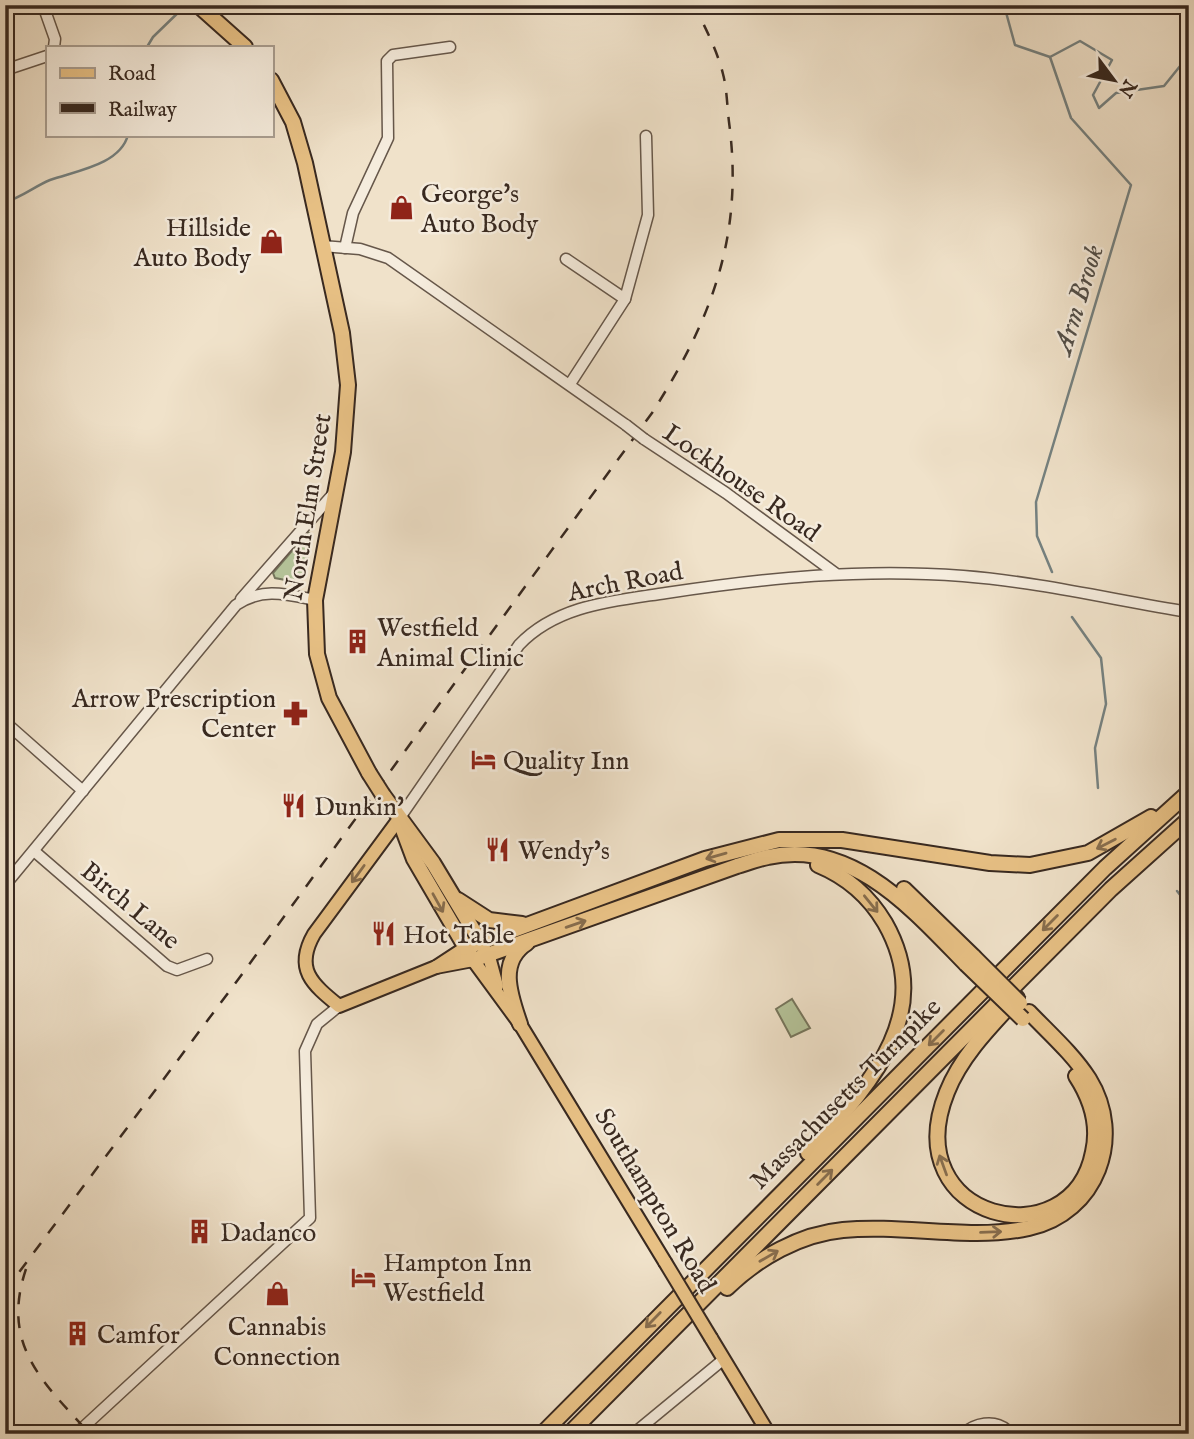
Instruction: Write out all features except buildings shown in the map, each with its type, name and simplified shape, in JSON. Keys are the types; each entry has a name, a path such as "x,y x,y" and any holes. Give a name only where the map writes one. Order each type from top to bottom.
{"highway":[{"path":"201,8 244,46"},
{"name":"North Elm Street","path":"273,84 293,122 342,333 348,385 344,452 315,600 317,654 329,698 369,773"},
{"name":"Southampton Road","path":"369,773 398,820 433,863 483,947"},
{"path":"483,947 538,937 767,851 779,841 832,839 1003,864 1046,864 1105,845 1187,794"},
{"name":"Massachusetts Turnpike","path":"542,1434 690,1282 1105,868 1187,794"},
{"name":"Massachusetts Turnpike","path":"572,1434 1111,889 1189,819"},
{"name":"Southampton Road","path":"398,820 407,846 469,954"},
{"path":"690,1282 868,1083 892,1043 901,1012 902,976 898,952 870,901 846,879 819,865 767,851"},
{"path":"469,954 544,920 705,859 767,851 818,858 872,878 902,899 1076,1062 1089,1079 1103,1112 1105,1148 1100,1169 1091,1187 1076,1205 1055,1218 1030,1228 997,1232 843,1230 785,1247 762,1259 736,1279 608,1405 572,1434"},
{"path":"1026,1015 1079,1081 1092,1111 1095,1145 1086,1174 1067,1197 1040,1212 1010,1215 973,1203 949,1179 938,1144 943,1102 955,1074 977,1044 1111,889"},
{"path":"450,892 472,912 494,922 521,924 544,920"},
{"path":"520,1024 509,989 510,968 516,951 538,937"}],"main road":[{"path":"398,820 320,924 307,948 304,966 312,979 339,1006 469,954"},
{"name":"Southampton Road","path":"483,947 499,993"},
{"name":"Southampton Road","path":"469,954 520,1024 769,1434"}],"street":[{"path":"43,5 55,39 54,46"},
{"path":"345,248 353,213 388,138 387,61 393,55 450,47"},
{"path":"5,70 46,56"},
{"path":"570,384 625,299 648,215 646,136"},
{"name":"Lockhouse Road","path":"322,246 375,253 398,264 644,439 726,493 835,573 977,577 1189,612"},
{"path":"566,259 625,299"},
{"path":"5,885 236,605 334,493"},
{"name":"Arch Road","path":"398,820 509,658 531,633 550,619 579,609 650,596 787,576 835,573"},
{"path":"236,605 248,597 270,592 315,600"},
{"path":"5,722 83,791"},
{"name":"Birch Lane","path":"34,851 167,966 177,970 207,959"},
{"path":"76,1434 310,1218 305,1051 312,1032 325,1016 339,1006"},
{"path":"634,1434 724,1360"},
{"path":"963,1434 970,1428 987,1423 1000,1424 1007,1430"}],"green space":[{"path":"308,532 312,535 303,579 296,582 275,578 273,573"},
{"path":"792,999 810,1028 791,1037 776,1009"}],"waterway":[{"path":"148,46 153,37 186,5"},
{"path":"1004,5 1015,45 1050,57 1080,41 1112,60 1093,95 1099,108 1116,93 1164,86 1189,55"},
{"name":"Arm Brook","path":"1050,57 1071,118 1131,185 1036,502 1037,536 1052,572"},
{"path":"5,202 50,180 106,160 116,153 128,136"},
{"name":"Arm Brook","path":"1072,617 1101,658 1106,704 1095,748 1098,788"},
{"name":"Arm Brook","path":"1177,891 1189,906"}],"railway":[{"path":"5,1291 237,981 652,413 673,378 707,309 719,275 732,202 732,163 724,80 714,47 694,5"},
{"path":"26,1269 19,1296 23,1342 43,1380 90,1434"}],"place":[{"name":"George's Auto Body","path":"401,208"},
{"name":"Hillside Auto Body","path":"271,242"},
{"name":"Westfield Animal Clinic","path":"357,642"},
{"name":"Arrow Prescription Center","path":"296,713"},
{"name":"Quality Inn","path":"483,760"},
{"name":"Dunkin'","path":"294,806"},
{"name":"Wendy's","path":"498,850"},
{"name":"Hot Table","path":"383,934"},
{"name":"Dadanco","path":"200,1232"},
{"name":"Hampton Inn Westfield","path":"363,1277"},
{"name":"Cannabis Connection","path":"277,1294"},
{"name":"Camfor","path":"77,1334"}]}
